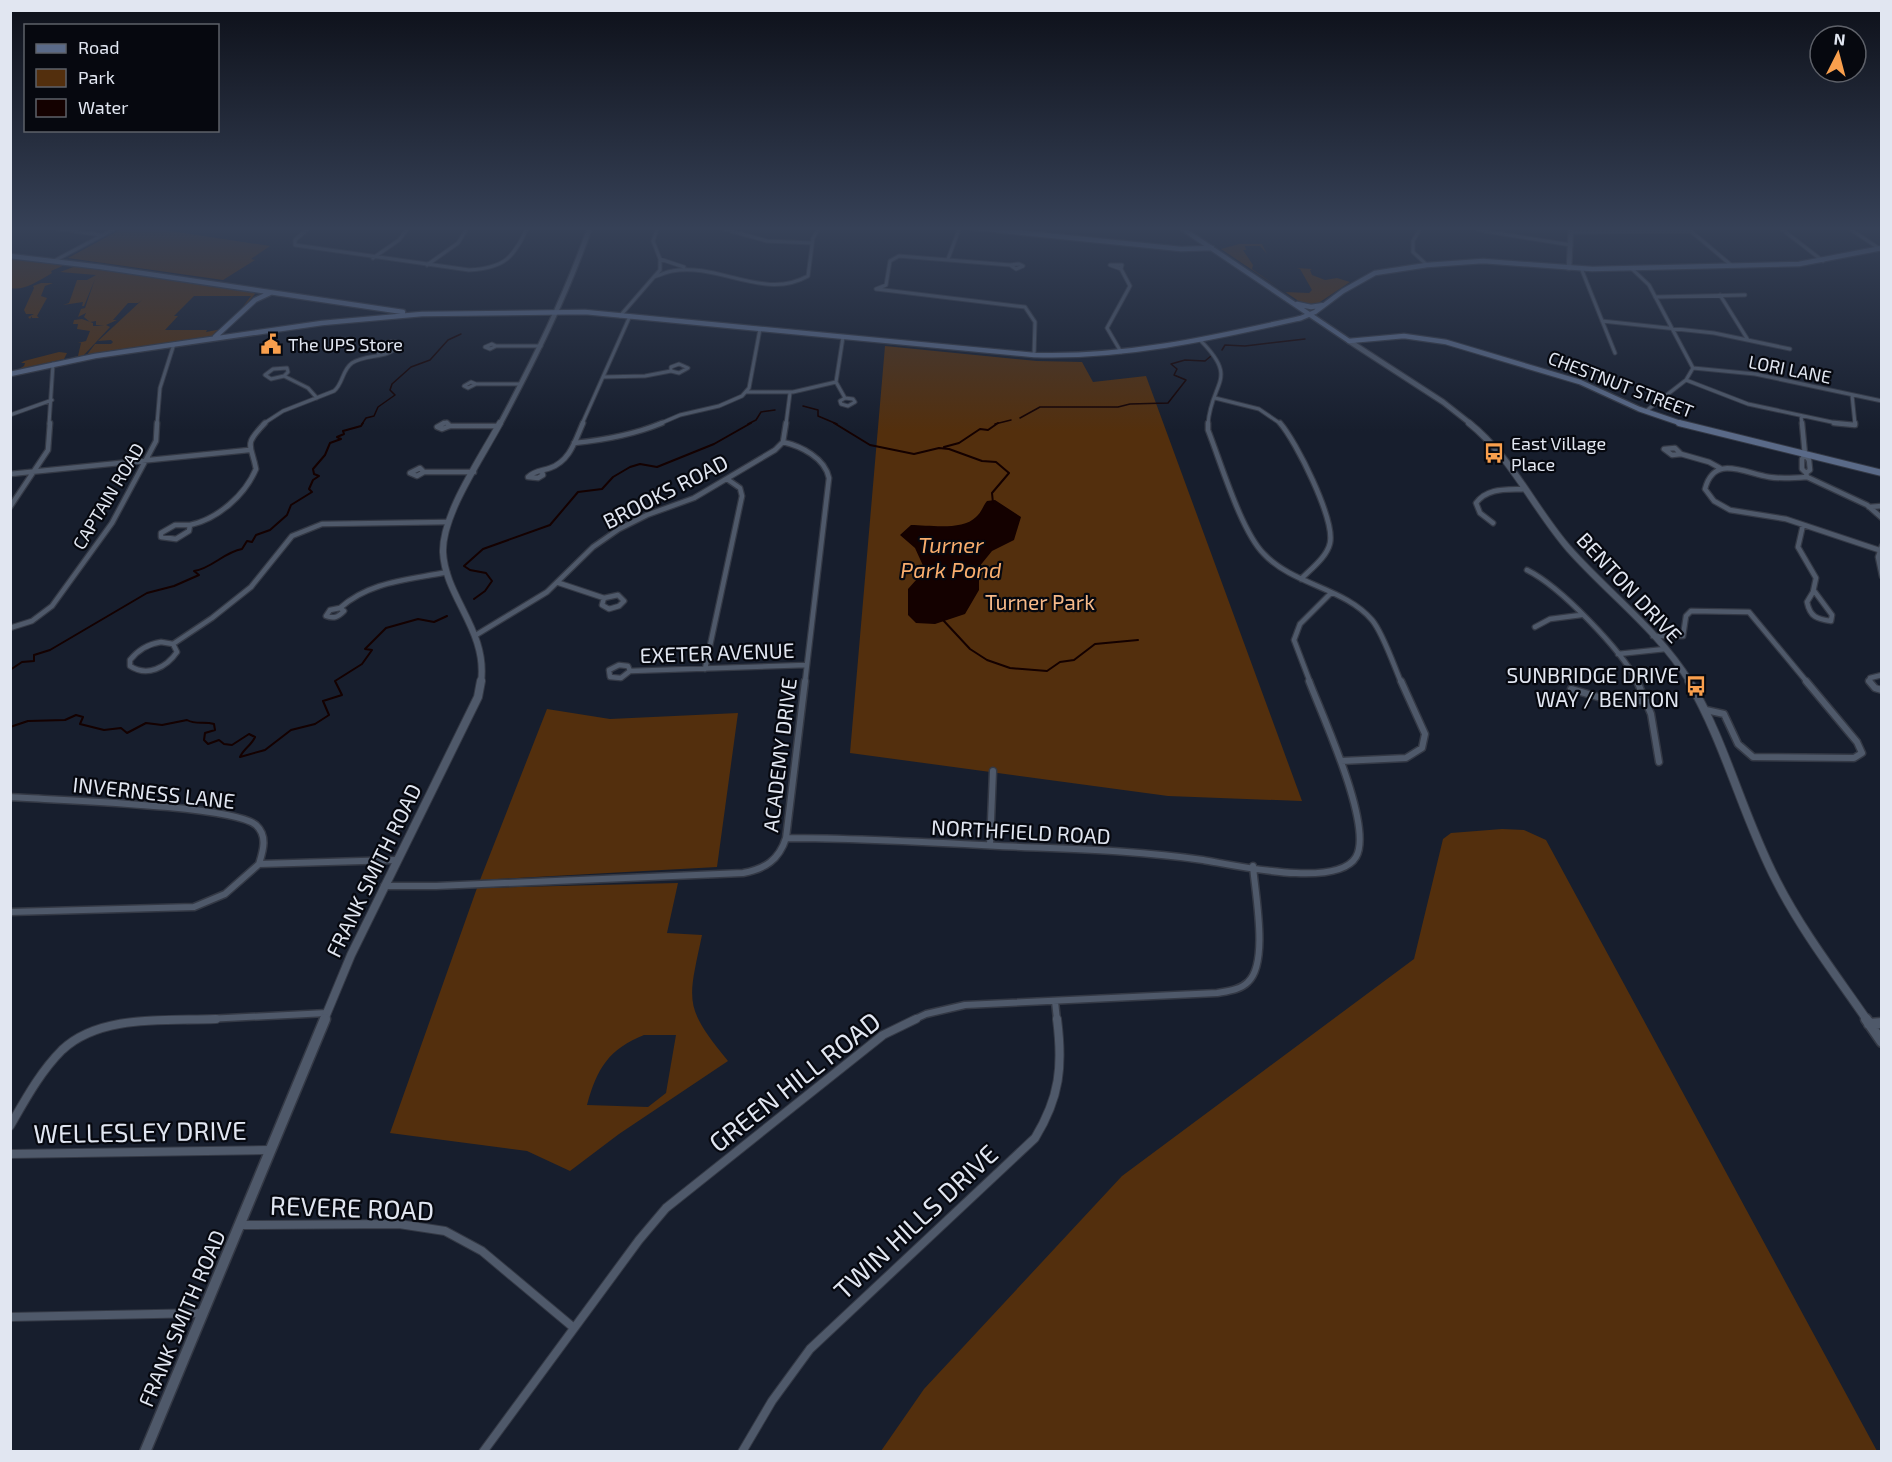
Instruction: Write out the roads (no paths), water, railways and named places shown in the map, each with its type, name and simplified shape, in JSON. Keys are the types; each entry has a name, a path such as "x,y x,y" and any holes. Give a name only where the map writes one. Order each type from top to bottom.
{"main road":[{"path":"205,340 218,336 257,298 265,295"},
{"path":"287,295 422,314"},
{"path":"1281,295 1349,341"},
{"path":"10,374 53,364 174,344 360,319 422,314 558,311 1034,355 1079,356 1200,340 1309,316 1338,295"},
{"path":"1289,301 1307,307 1325,305"},
{"path":"360,319 375,308"},
{"path":"228,328 227,333 234,336"},
{"name":"CHESTNUT STREET","path":"1349,341 1404,336 1446,342 1580,382 1646,411 1688,426 1881,473"}],"street":[{"name":"FRANK SMITH ROAD","path":"145,1452 351,955 478,697 483,664 476,635 447,572 443,547 448,522 541,346 564,295"},
{"path":"620,316 638,295"},
{"path":"929,295 1025,307 1032,315 1036,341 1034,355"},
{"path":"1121,352 1107,327 1125,295"},
{"path":"1592,295 1615,353"},
{"path":"1646,411 1686,380 1693,368 1655,297 1739,295"},
{"path":"1720,296 1748,340"},
{"path":"542,472 564,459 574,444 630,316"},
{"path":"1602,321 1672,328 1790,349"},
{"path":"747,392 760,329"},
{"path":"843,337 836,382 845,398"},
{"path":"1200,340 1213,351 1221,363 1224,375 1207,415 1208,430 1246,527 1263,554 1278,566 1354,605 1373,621 1425,735 1422,748 1406,758 1341,761 1294,640 1300,624 1330,593"},
{"name":"BENTON DRIVE","path":"1349,341 1443,402 1467,420 1493,445 1573,553 1665,648 1692,684 1706,710 1750,824 1773,875 1812,940 1881,1042"},
{"path":"190,525 189,531 180,538 168,540 161,537 163,531 171,525 182,523 190,525 222,510 247,488 256,469 249,450 255,434 270,417 339,387 343,372 351,364 396,350 400,344 393,342 381,344 377,348 379,355"},
{"name":"CAPTAIN ROAD","path":"10,628 32,621 52,606 112,523 148,460 157,436 161,383 174,344"},
{"path":"496,346 541,346"},
{"path":"10,507 36,471 49,446 53,364"},
{"path":"284,376 289,371 283,368 271,370 265,375 270,379 284,376 308,388 317,398"},
{"name":"LORI LANE","path":"1693,368 1755,374 1881,401"},
{"path":"603,377 645,376 671,371"},
{"path":"1686,380 1748,404 1849,426 1855,425 1852,395"},
{"path":"574,444 641,432 683,414 728,403 747,392 790,393 836,382"},
{"path":"476,384 520,384"},
{"path":"783,442 790,393"},
{"path":"1215,398 1256,408 1273,417 1287,432 1308,474 1329,522 1331,536 1323,556 1300,579"},
{"path":"10,415 52,400"},
{"path":"1801,417 1805,455 1802,459 1802,469 1807,475 1869,507 1881,518"},
{"path":"450,426 498,426"},
{"name":"BROOKS ROAD","path":"476,635 535,601 558,583 593,547 619,529 647,515 694,498 775,450 783,442"},
{"name":"ACADEMY DRIVE","path":"384,886 436,886 743,873 760,870 772,863 784,848 786,838 830,473 798,445 783,442"},
{"path":"10,474 249,450"},
{"path":"1681,454 1709,462 1720,468"},
{"path":"1807,475 1772,477 1735,468 1720,468 1713,471 1705,484 1707,494 1717,503 1740,513 1780,518 1880,548 1878,567 1881,576"},
{"path":"424,472 474,472"},
{"path":"705,669 742,496 740,488 727,479"},
{"path":"1493,523 1478,511 1476,503 1479,498 1493,491 1525,489"},
{"path":"1869,507 1881,506"},
{"path":"174,644 177,652 171,660 160,667 142,671 130,666 133,656 141,649 159,642 174,644 244,594 267,570 292,536 305,529 322,524 448,522"},
{"path":"1803,525 1798,547 1815,573 1817,581 1815,592 1807,603 1810,614 1820,621 1831,621 1832,615 1815,592"},
{"path":"1527,570 1550,585 1581,615 1618,654 1640,685 1656,727 1659,762"},
{"path":"340,608 353,596 372,587 447,572"},
{"path":"558,583 604,598"},
{"path":"1653,636 1683,636 1686,616 1691,611 1749,612 1857,742 1862,753 1854,758 1755,758 1744,752 1736,743 1724,714 1706,710"},
{"path":"1535,627 1540,622 1550,619 1581,615"},
{"path":"1618,654 1665,648"},
{"name":"EXETER AVENUE","path":"630,671 806,665"},
{"path":"1881,675 1870,678 1869,681 1875,688 1881,690"},
{"path":"1571,689 1598,697 1648,702"},
{"name":"NORTHFIELD ROAD","path":"786,838 840,838 1175,856 1324,873 1338,871 1353,862 1359,851 1361,835 1355,801 1341,761"},
{"path":"990,845 993,771"},
{"name":"INVERNESS LANE","path":"10,797 152,806 241,817 254,823 263,832 265,846 259,864"},
{"path":"10,912 194,907 225,894 259,864 396,860"},
{"name":"GREEN HILL ROAD","path":"483,1452 649,1227 666,1208 883,1035 916,1018 953,1007 1217,993 1246,984 1255,973 1258,954 1253,866"},
{"name":"TWIN HILLS DRIVE","path":"742,1452 772,1401 810,1349 1027,1146 1044,1124 1056,1098 1062,1075 1062,1053 1055,1001"},
{"path":"10,1126 54,1056 72,1041 96,1027 113,1024 327,1013"},
{"path":"1869,1023 1881,1023"},
{"name":"WELLESLEY DRIVE","path":"10,1154 270,1150"},
{"name":"REVERE ROAD","path":"239,1225 399,1224 445,1231 483,1251 574,1328"},
{"path":"10,1317 203,1313"}],"water":[{"name":"Turner Park Pond","path":"995,500 1021,517 1014,540 992,551 979,567 979,590 965,614 935,624 916,623 908,615 908,589 925,570 915,548 900,535 911,525 954,526 962,524 978,515 987,501"}],"waterway":[{"path":"362,424 366,418 374,416 378,407 395,395 390,390 392,384 411,367 430,360 448,340 461,334"},
{"path":"1222,350 1225,345 1245,346 1305,339"},
{"path":"1020,418 1040,407 1118,407 1130,404 1168,403 1186,380 1174,375 1177,369 1171,364 1185,360 1205,361 1211,356"},
{"path":"803,406 818,410 818,416 837,424"},
{"path":"748,424 756,420 761,412 775,410"},
{"path":"997,423 1011,420"},
{"path":"10,670 22,662 34,661 34,655 50,650 147,593 174,586 199,575 194,571 242,549 247,541 252,542 256,535 270,530 287,515 291,505 312,492 309,489 313,480 319,476 314,474 313,469 325,455 330,443 341,439 337,437 344,434 343,431 361,426 363,423"},
{"path":"474,599 485,591 492,581 486,573 470,570 464,566 483,549 550,525 578,492 602,489 613,477 630,467 640,464 657,467 714,444 751,423"},
{"path":"834,423 870,445 914,454 939,448 949,449 982,461 996,462 1009,473 992,493 993,503"},
{"path":"944,447 959,443 980,429 988,430 997,423"},
{"path":"10,727 28,721 65,720 76,715 83,717 80,724 104,730 121,728 127,733 146,723 162,725 187,720 214,724 215,730 205,733 204,740 208,744 219,740 224,744 232,745 249,734 255,737 240,757 265,750 291,730 315,724 329,715 323,701 342,695 335,681 362,664 372,650 365,649 386,628 418,619 434,622 447,616"},
{"path":"943,620 970,649 987,660 1010,668 1047,671 1060,662 1074,660 1095,644 1138,640"}],"place":[{"name":"The UPS Store","path":"271,344"},
{"name":"East Village Place","path":"1494,453"},
{"name":"SUNBRIDGE DRIVE WAY / BENTON","path":"1696,686"}],"park label":[{"name":"Turner Park","path":"1040,601"}]}
